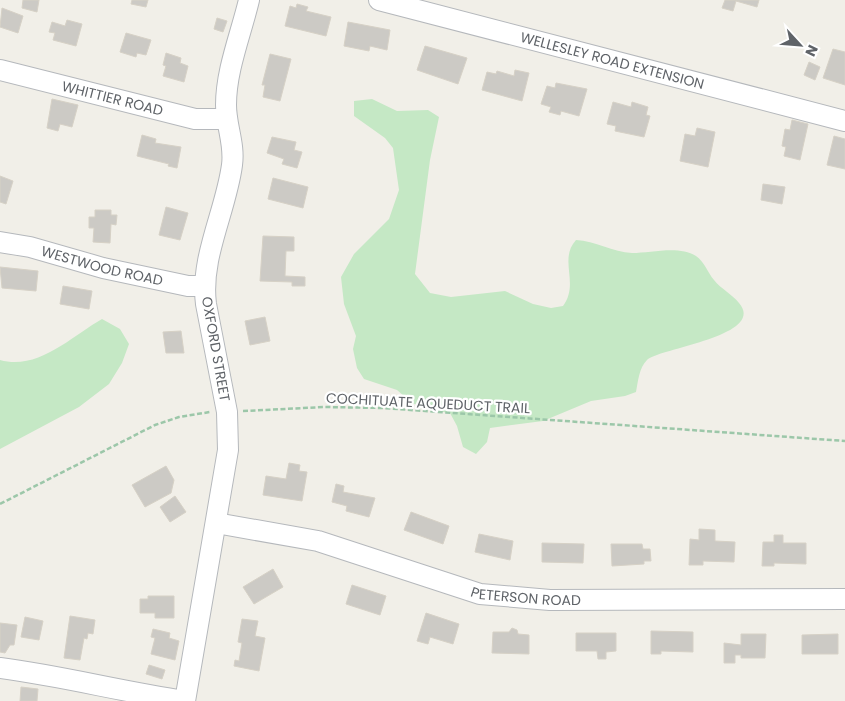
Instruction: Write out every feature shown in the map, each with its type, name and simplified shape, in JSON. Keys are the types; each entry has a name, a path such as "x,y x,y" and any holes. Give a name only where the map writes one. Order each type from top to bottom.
{"street":[{"name":"OXFORD STREET","path":"185,701 228,450 227,412 206,304 205,286 207,268 232,165 233,141 227,119 229,80 249,0"},
{"name":"WELLESLEY ROAD EXTENSION","path":"379,0 845,121"},
{"name":"WHITTIER ROAD","path":"0,70 195,119 227,119"},
{"name":"WESTWOOD ROAD","path":"0,242 30,247 103,268 188,286 205,286"},
{"name":"PETERSON ROAD","path":"216,523 318,541 373,557 457,588 503,597 550,600 845,599"},
{"path":"0,668 64,677 108,688 185,701"}],"path":[{"name":"COCHITUATE AQUEDUCT TRAIL","path":"0,504 155,425 187,416 227,412 325,407 364,408 845,441"}],"green space":[{"path":"372,99 397,111 428,110 439,117 430,160 415,274 430,293 451,297 505,291 533,304 551,308 563,306 570,289 569,256 576,240 632,253 673,250 696,256 717,283 739,303 744,314 738,324 726,332 656,355 647,360 638,379 636,392 625,396 591,401 543,421 490,428 487,442 476,454 463,447 457,426 450,413 430,410 412,403 397,390 364,379 357,368 353,349 356,336 344,304 341,277 354,254 389,219 399,190 393,148 385,138 354,116 354,101"},
{"path":"102,319 120,329 129,344 122,363 109,384 79,407 0,449 0,360 28,361 41,356 54,350"}],"building":[{"path":"23,0 39,0 37,12 22,8"},
{"path":"132,0 148,0 146,7 131,4"},
{"path":"725,0 759,0 757,7 736,1 733,11 722,8"},
{"path":"297,4 308,7 306,11 331,17 326,36 285,26 290,6 296,8"},
{"path":"2,8 23,16 18,33 0,27"},
{"path":"217,18 227,21 223,32 214,29"},
{"path":"67,20 82,24 76,46 53,40 55,33 49,32 52,22 65,26"},
{"path":"348,22 390,30 387,50 370,46 369,51 344,46"},
{"path":"126,33 151,40 146,55 137,53 136,57 120,52"},
{"path":"425,46 467,58 458,84 417,70"},
{"path":"833,49 845,52 845,85 823,78"},
{"path":"166,53 181,58 180,63 188,66 184,82 163,76 166,66 163,65"},
{"path":"270,54 291,59 280,101 263,97 265,85 262,85"},
{"path":"809,62 820,67 815,80 804,75"},
{"path":"515,70 529,73 522,101 482,90 487,72 496,74 497,71 514,76"},
{"path":"556,83 587,89 579,116 561,111 560,115 549,112 551,107 541,104 547,86 555,88"},
{"path":"52,99 78,105 72,127 60,124 58,131 47,128"},
{"path":"613,102 631,107 632,102 648,107 646,115 650,116 644,137 615,131 616,126 607,124"},
{"path":"792,120 808,124 800,160 784,156 786,147 782,146 785,129 790,130"},
{"path":"697,128 715,132 708,167 680,161 685,134 695,136"},
{"path":"142,135 156,139 155,143 181,147 177,168 168,166 169,164 137,156"},
{"path":"834,136 845,139 845,169 827,165"},
{"path":"272,137 296,142 294,150 302,152 297,168 282,164 284,159 267,153"},
{"path":"0,176 13,181 6,204 0,202"},
{"path":"273,178 308,187 303,208 268,199"},
{"path":"763,184 785,187 782,204 761,200"},
{"path":"166,207 188,213 180,240 159,235"},
{"path":"95,210 111,210 111,215 117,215 116,225 111,224 110,243 93,242 94,228 89,228 89,217 95,217"},
{"path":"263,236 294,237 294,251 286,251 285,276 305,277 305,286 292,286 292,282 260,281"},
{"path":"0,267 38,271 36,291 2,288"},
{"path":"63,286 92,291 89,309 60,304"},
{"path":"265,317 270,341 250,345 245,321"},
{"path":"181,331 184,353 166,353 163,332"},
{"path":"289,463 300,465 299,471 307,472 302,501 263,495 266,476 286,479"},
{"path":"166,466 174,480 171,493 145,507 132,485"},
{"path":"336,484 344,486 343,492 375,498 369,517 346,511 347,506 332,502"},
{"path":"175,496 186,512 170,522 160,507"},
{"path":"411,512 449,526 443,544 404,530"},
{"path":"699,529 715,530 715,541 735,542 734,562 703,561 703,565 689,565 690,539 699,540"},
{"path":"479,534 513,541 510,560 475,552"},
{"path":"774,535 783,535 783,543 806,543 806,564 774,563 774,566 762,566 763,542 774,542"},
{"path":"542,543 584,544 583,563 542,562"},
{"path":"611,544 642,544 643,549 650,549 651,561 644,561 644,564 612,566"},
{"path":"273,569 283,587 254,604 243,587"},
{"path":"352,585 386,596 380,615 346,604"},
{"path":"148,596 174,596 174,618 155,618 155,613 140,613 140,599 148,599"},
{"path":"426,613 459,624 453,644 430,637 428,644 417,641"},
{"path":"70,616 95,620 93,634 88,633 87,639 84,638 80,660 64,658"},
{"path":"25,617 43,621 39,640 21,637"},
{"path":"242,619 258,621 255,636 265,638 259,671 234,666 235,660 239,661 242,643 238,642"},
{"path":"0,623 17,625 14,645 10,645 5,653 0,652"},
{"path":"512,628 517,630 518,634 529,635 529,654 492,653 493,632 509,632"},
{"path":"153,629 170,633 169,638 179,641 175,660 151,654 155,638 151,637"},
{"path":"651,631 693,632 693,652 661,651 661,654 651,654"},
{"path":"576,633 616,633 616,651 606,652 606,659 598,659 597,651 576,651"},
{"path":"741,634 766,634 765,658 741,658 741,655 735,655 735,663 724,663 724,643 741,645"},
{"path":"838,634 838,654 802,654 802,635"},
{"path":"149,665 165,670 162,679 146,674"},
{"path":"21,687 38,689 37,701 20,701"}]}
